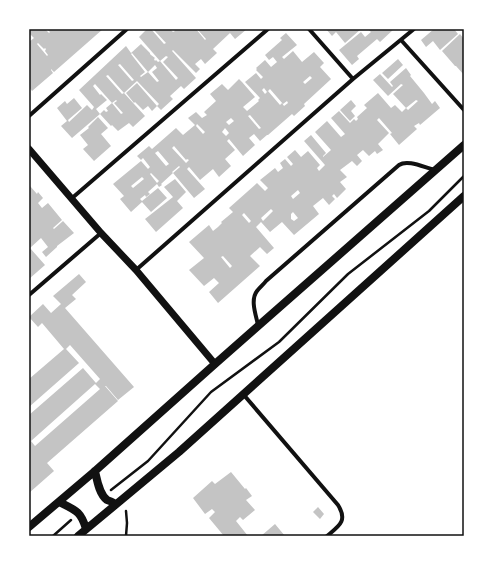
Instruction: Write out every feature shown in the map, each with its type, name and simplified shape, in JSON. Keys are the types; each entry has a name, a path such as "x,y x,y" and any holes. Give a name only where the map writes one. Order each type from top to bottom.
{"main road":[{"path":"29,527 95,471 464,146"},
{"path":"78,536 179,452 464,196"},
{"path":"95,471 103,496 107,500 116,504"},
{"path":"59,502 79,513 86,529"}],"street":[{"path":"29,116 127,29"},
{"path":"71,199 268,29"},
{"path":"308,29 353,79"},
{"path":"136,270 353,79 414,29"},
{"path":"401,40 464,110"},
{"path":"29,149 101,233 136,270 215,364"},
{"path":"258,326 254,300 256,292 266,281 402,163 408,163 436,170"},
{"path":"29,295 101,233"},
{"path":"243,394 343,512 341,522 327,536"}],"path":[{"path":"103,496 148,461 211,392 279,342 348,274 429,211 464,176"},
{"path":"125,497 127,523 126,536"},
{"path":"53,536 79,513"}],"building":[{"path":"29,29 45,29 49,33 50,32 47,29 103,29 54,72 51,69 53,73 32,91 29,87 29,42 34,38 29,33","holes":["38,43 46,49 45,51 48,55 47,56 37,44"]},
{"path":"147,29 151,29 164,44 166,43 153,29 173,29 196,29 205,40 206,39 198,30 199,29 247,29 235,39 230,33 213,49 217,53 205,64 201,59 195,64 200,69 196,73 173,50 172,51 196,78 184,89 181,86 170,96 173,99 161,110 157,106 159,104 137,81 124,93 145,116 133,127 129,123 118,131 112,125 111,126 100,114 72,138 61,126 67,121 57,108 65,101 67,104 74,98 82,108 68,120 69,122 87,105 92,110 94,107 79,90 126,46 131,53 141,44 155,58 155,61 160,61 139,37","holes":["132,53 148,72 141,77 140,76 145,72 131,54","166,56 168,57 163,62 178,78 176,80 160,61","120,64 134,80 132,81 118,65","155,65 157,68 152,72 159,81 157,82 148,72","108,75 124,93 122,94 106,76","95,84 112,103 106,108 108,111 106,112 104,110 100,114 96,109 107,100 101,94 100,95 93,86","116,100 117,101 114,103 123,113 121,114 112,103"]},
{"path":"326,29 361,29 345,43 336,32 332,36"},
{"path":"368,29 394,29 380,42 377,39 357,56 359,59 352,65 339,50 361,32 365,37 371,32"},
{"path":"434,29 454,29 458,34 440,50 433,41 426,47 421,40"},
{"path":"286,33 297,45 282,57 284,59 293,51 302,62 314,52 324,63 320,67 331,79 304,104 305,106 294,116 292,114 260,141 254,134 249,138 255,145 243,156 229,139 227,141 235,150 225,159 231,166 219,177 213,169 200,180 189,167 187,169 205,189 194,198 173,173 161,184 162,185 159,187 157,184 148,192 150,194 146,197 145,195 140,199 142,201 158,188 167,198 151,212 142,202 131,212 120,199 124,196 113,184 141,161 148,169 150,167 143,158 141,160 137,156 149,146 152,149 176,128 183,135 195,125 188,118 196,112 202,118 207,115 204,112 216,101 210,94 222,84 228,90 239,79 242,82 255,97 243,107 247,111 259,101 258,100 260,98 245,82 256,73 261,79 263,77 256,70 256,68 265,60 271,67 277,62 273,57 269,60 265,55 282,40 280,38","holes":["310,76 312,78 305,84 303,82","264,88 267,92 265,94 262,90","270,89 283,104 287,101 288,103 284,106 282,103 280,105 268,91","250,115 261,128 259,129 248,116","231,118 234,121 229,125 226,122","197,124 205,132 203,134 196,126","225,128 229,133 226,136 222,132","174,146 186,160 189,160 186,163 172,148","158,151 169,164 166,166 155,153","179,166 180,167 173,173 172,172","151,173 159,181 157,183 150,174","142,177 144,179 133,188 131,186"]},
{"path":"460,34 464,39 464,75 442,51"},
{"path":"398,59 403,65 388,79 382,73"},
{"path":"406,68 411,75 410,76 432,104 435,101 440,108 420,125 419,123 414,126 417,129 399,145 390,134 392,133 379,118 377,120 389,133 378,144 383,150 377,154 375,151 369,156 363,150 357,155 362,161 357,166 352,161 340,170 347,177 340,182 346,189 337,198 334,194 332,196 335,199 329,205 323,198 313,206 319,214 294,235 282,222 270,232 261,222 256,227 274,248 267,254 260,247 250,256 260,266 218,303 209,292 219,283 214,278 204,286 189,270 204,258 189,242 209,225 213,231 218,227 222,223 221,222 233,212 229,208 257,183 265,191 268,188 260,180 275,168 278,172 283,168 280,163 285,159 291,166 293,164 287,157 295,150 301,157 308,151 320,165 317,168 319,171 325,165 304,141 311,135 326,153 323,157 331,150 315,132 327,121 341,137 345,134 331,118 339,111 350,123 354,119 356,121 358,119 357,117 367,108 364,105 378,93 391,108 395,105 402,112 406,108 393,94 403,85 401,84 388,96 373,80 380,74 392,87 393,86 390,82","holes":["416,100 418,101 408,110 406,108","298,190 300,193 293,199 291,196","271,209 273,211 263,221 261,218","293,212 298,218 294,221 291,219 291,214","244,213 251,221 249,223 242,215","223,256 232,266 230,268 221,257"]},
{"path":"137,83 157,106 152,111 148,106 143,110 135,102 134,103 126,93"},
{"path":"351,100 356,106 351,111 355,116 350,121 340,110"},
{"path":"98,117 108,128 101,134 111,146 94,161 83,149 88,145 80,135 89,128 88,127"},
{"path":"175,179 186,192 177,201 183,208 156,232 145,219 173,197 164,187"},
{"path":"30,186 43,198 38,203 42,208 48,203 62,220 53,228 54,229 63,221 74,233 46,257 42,252 48,247 41,238 30,248 45,265 29,279 29,188"},
{"path":"79,274 86,282 72,295 76,299 65,308 134,387 118,400 105,386 118,401 47,463 54,471 29,493 29,415 83,368 96,383 100,379 70,345 66,349 79,363 29,407 29,379 64,349 42,323 38,327 29,317 43,304 51,313 61,304 53,296","holes":["95,384 100,389 35,446 31,441"]},
{"path":"231,472 252,496 246,500 255,510 243,520 240,517 236,521 248,536 224,536 209,518 215,512 212,509 205,514 193,498 212,481 215,484"},
{"path":"318,507 324,514 320,519 313,512"},
{"path":"275,524 285,536 261,536"}]}
